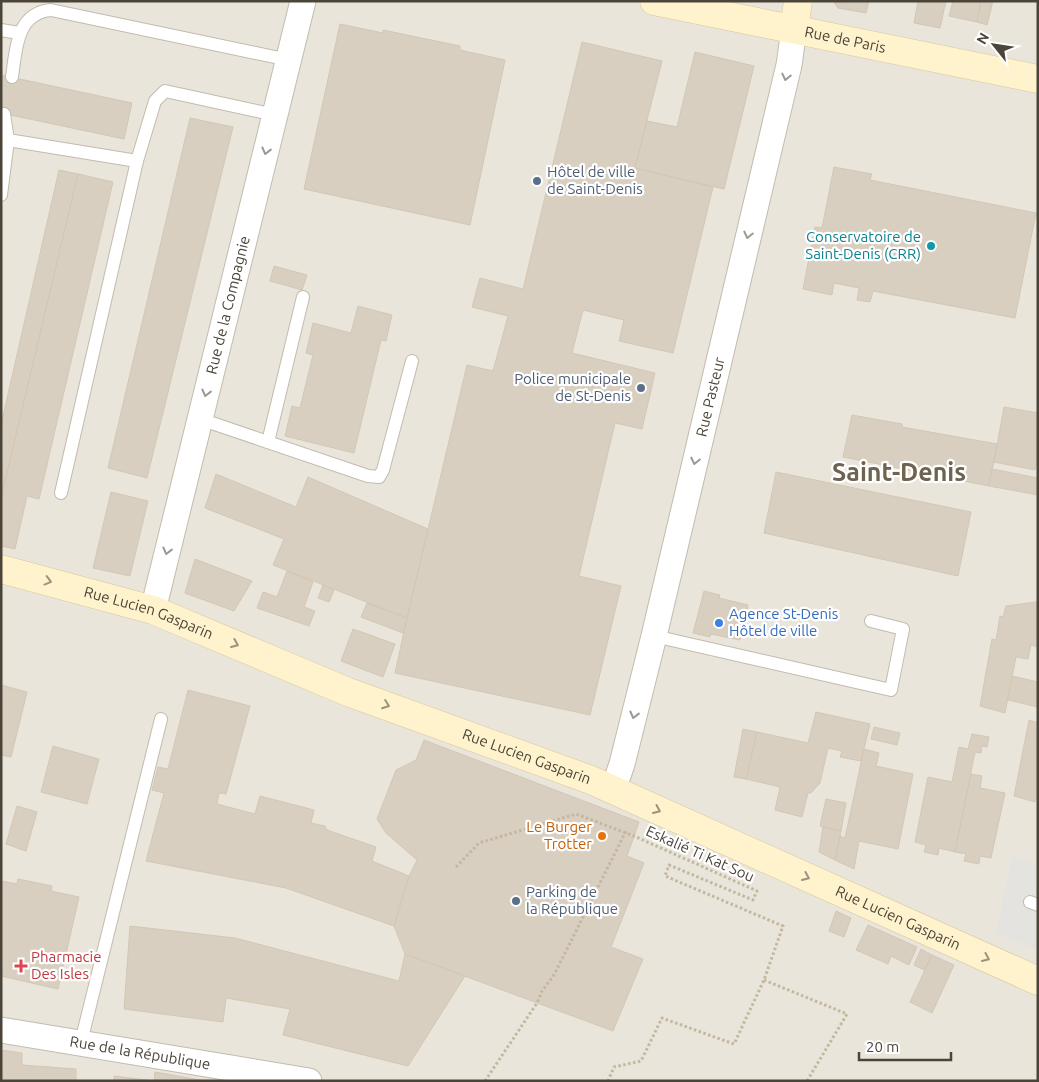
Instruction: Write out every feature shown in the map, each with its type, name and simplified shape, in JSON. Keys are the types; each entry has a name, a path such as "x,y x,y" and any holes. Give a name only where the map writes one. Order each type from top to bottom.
{"street":[{"name":"Rue de la Compagnie","path":"153,610 303,1"},
{"name":"Rue de Paris","path":"654,1 1038,79"},
{"name":"Rue Pasteur","path":"613,790 622,764 654,636 789,65 798,1"},
{"name":"Rue Lucien Gasparin","path":"1,569 153,610 348,692 613,790 1038,981"},
{"name":"Rue de la République","path":"1,1030 309,1081"}],"lane":[{"path":"12,78 19,33 31,16 40,11 51,10 289,60"},
{"path":"1,30 19,33"},
{"path":"61,493 136,161 156,101 165,91 275,115"},
{"path":"1,195 8,140 4,114"},
{"path":"8,140 136,161"},
{"path":"268,442 303,297"},
{"path":"200,419 368,476 379,477 383,470 412,361"},
{"path":"654,636 891,690 903,629 871,621"},
{"path":"81,1042 161,719"}],"path":[{"path":"456,867 479,843 576,814 625,832 554,975 484,1081"},
{"name":"Eskalié Ti Kat Sou","path":"625,832 757,891 753,900 669,865 665,876 783,926 764,980"},
{"path":"608,1081 614,1067 641,1062 662,1018 734,1044 764,980 847,1014 807,1081"}],"shaded area":[{"path":"1,1 1038,1 1038,1081 1,1081"},
{"path":"1012,856 1038,864 1038,950 996,933"}],"building":[{"path":"833,1 869,1 866,13 838,8"},
{"path":"918,1 946,1 940,28 914,23"},
{"path":"953,1 981,1 977,22 949,16"},
{"path":"981,1 993,1 987,25 977,22"},
{"path":"340,24 383,33 383,30 460,46 460,50 505,60 470,225 304,189"},
{"path":"582,42 662,61 635,168 713,187 673,353 619,341 624,320 583,310 572,353 655,373 642,429 615,423 579,576 621,586 590,715 395,673 467,365 493,371 508,316 472,307 480,278 523,289"},
{"path":"695,52 754,66 724,189 635,168 647,121 677,127"},
{"path":"1,75 132,103 124,139 1,113"},
{"path":"190,118 233,127 147,478 108,468"},
{"path":"834,167 872,174 870,180 1036,213 1015,318 873,291 870,302 857,300 859,288 834,283 832,295 803,289 815,227 822,228"},
{"path":"59,170 78,174 3,490 1,489 1,425"},
{"path":"78,174 113,182 39,499 27,496 15,549 1,546 1,489 3,490"},
{"path":"274,266 307,275 302,290 270,281"},
{"path":"358,306 392,315 386,341 381,340 354,453 285,436 292,406 300,408 313,355 306,353 313,323 351,333"},
{"path":"1004,407 1038,413 1038,455 1035,470 994,462"},
{"path":"852,415 902,424 902,427 997,444 989,486 843,457"},
{"path":"992,469 1038,478 1038,495 989,486"},
{"path":"776,472 971,512 958,576 764,533"},
{"path":"216,474 296,507 308,477 428,529 407,618 273,565 284,539 205,508"},
{"path":"111,492 148,501 130,576 93,568"},
{"path":"195,559 252,581 234,611 185,593"},
{"path":"287,571 313,582 304,607 315,611 309,626 257,608 263,592 277,597"},
{"path":"323,585 334,590 329,602 318,598"},
{"path":"704,591 720,595 719,598 748,605 740,640 711,634 710,637 693,633"},
{"path":"1038,602 1038,647 1031,645 1028,659 1016,657 1005,713 980,706 992,639 996,640 1000,616 1003,617 1006,606"},
{"path":"367,603 407,618 403,633 361,617"},
{"path":"353,629 395,644 383,677 341,661"},
{"path":"1012,676 1038,682 1038,707 1008,700"},
{"path":"1,685 27,692 11,757 1,755"},
{"path":"188,690 250,706 226,794 219,793 217,804 255,814 260,796 314,810 311,823 325,826 327,830 376,847 372,861 409,876 394,926 286,888 146,861 164,793 152,790 158,767 168,769"},
{"path":"816,712 870,724 861,761 840,757 842,751 828,748 820,783 811,793 808,793 802,817 775,810 780,787 746,779 757,732 808,743"},
{"path":"1029,720 1038,723 1038,789 1035,802 1014,796"},
{"path":"874,727 900,733 897,745 871,739"},
{"path":"743,729 757,732 746,779 734,777"},
{"path":"972,734 989,737 987,747 982,746 981,753 975,752 955,852 939,848 938,855 924,852 926,845 915,842 928,777 952,782 959,747 968,749"},
{"name":"Parking de la République","path":"424,740 639,822 627,856 644,863 611,947 643,959 613,1031 405,954 394,926 409,876 417,860 386,833 377,819 396,770 416,760"},
{"path":"53,746 99,759 87,804 41,792"},
{"path":"864,749 879,753 876,766 913,774 898,849 859,841 854,869 835,860 840,836 845,838"},
{"path":"971,774 982,776 980,788 1005,793 991,858 980,856 979,864 964,861 966,854 955,852"},
{"path":"826,799 846,803 841,831 820,826"},
{"path":"17,806 37,812 26,851 6,844"},
{"path":"823,827 841,831 835,860 819,852"},
{"path":"18,879 52,886 51,891 79,897 58,989 1,976 1,881 17,884"},
{"path":"836,911 851,918 844,937 829,931"},
{"path":"868,925 917,947 909,965 891,956 888,964 856,950"},
{"path":"130,926 235,938 399,981 405,954 465,976 408,1066 283,1035 290,1009 226,998 223,1022 124,1009"},
{"path":"921,949 932,955 924,970 914,965"},
{"path":"932,955 954,965 932,1013 910,1002"},
{"path":"1,1050 22,1053 22,1065 76,1069 76,1081 1,1081"},
{"path":"155,1072 206,1081 154,1081"},
{"path":"114,1076 154,1081 114,1081"}],"place":[{"name":"Hôtel de ville de Saint-Denis","path":"537,181"},
{"name":"Conservatoire de Saint-Denis (CRR)","path":"931,246"},
{"name":"Police municipale de St-Denis","path":"641,388"},
{"name":"Agence St-Denis Hôtel de ville","path":"719,623"},
{"name":"Le Burger Trotter","path":"602,836"},
{"name":"Parking de la République","path":"516,901"},
{"name":"Pharmacie Des Isles","path":"21,966"}],"district":[{"name":"Saint-Denis","path":"899,472"}]}
